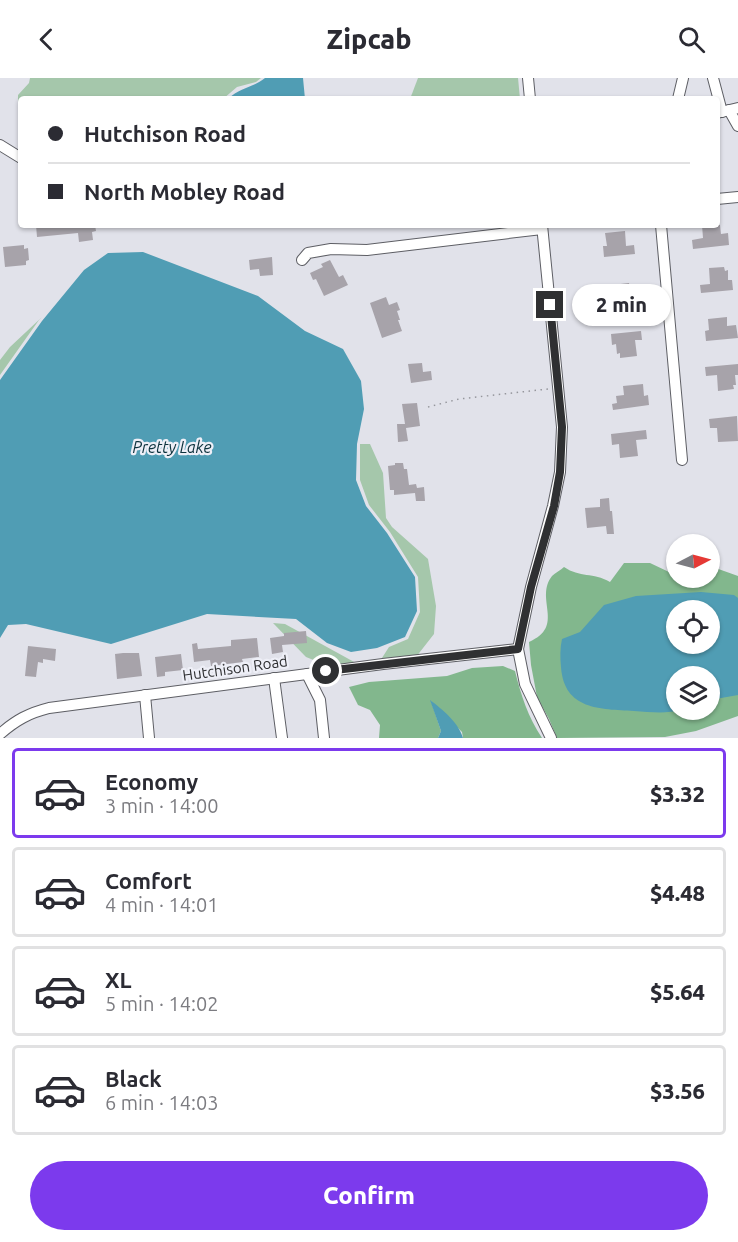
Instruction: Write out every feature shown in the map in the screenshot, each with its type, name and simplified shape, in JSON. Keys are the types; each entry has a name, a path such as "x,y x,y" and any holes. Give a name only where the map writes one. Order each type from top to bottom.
{"street":[{"path":"528,78 530,96"},
{"path":"679,96 683,78"},
{"path":"713,78 727,111 738,126"},
{"path":"0,145 18,156"},
{"path":"720,199 738,197"},
{"path":"302,260 308,253 331,249 368,250 534,228"},
{"path":"542,228 562,427 560,472 554,506 531,587 518,649 525,684 551,738"},
{"path":"661,228 681,460"},
{"name":"Hutchison Road","path":"0,734 16,719 31,712 274,678 518,649"},
{"path":"307,674 320,700 324,738"},
{"path":"274,678 282,738"},
{"path":"145,695 149,738"}],"path":[{"path":"428,407 459,399 558,388"}],"green space":[{"path":"30,78 261,78 256,82 237,87 226,96 18,96 29,83"},
{"path":"418,78 518,78 520,96 411,96"},
{"path":"42,317 0,375 0,360 10,347"},
{"path":"360,444 370,444 383,473 386,518 392,527 428,559 436,606 434,634 416,657 380,661 389,647 408,639 420,612 418,577 390,532 369,505 360,480"},
{"path":"624,563 650,563 666,571 666,588 720,588 720,570 738,576 738,716 696,731 665,737 557,738 537,697 529,642 540,636 546,628 548,620 547,585 552,576 564,567 576,573 610,582"},
{"path":"273,623 285,624 356,663 331,667 306,657"},
{"path":"503,666 515,671 526,706 542,738 463,738 462,732 431,701 441,731 438,738 379,738 380,725 370,710 358,705 349,687 369,682 447,676 472,668"}],"water":[{"path":"265,78 303,78 305,96 232,96"},
{"name":"Pretty Lake","path":"143,252 258,296 305,331 343,349 361,381 364,409 357,444 356,480 366,506 387,533 415,577 417,611 405,637 377,648 351,652 327,643 296,619 207,614 111,644 26,624 8,625 0,638 0,380 42,321 84,270 108,253"},
{"path":"701,592 734,595 738,598 738,695 720,698 720,666 666,666 666,712 597,708 576,699 569,692 564,681 560,660 562,639 580,632 604,605 636,596"},
{"path":"430,700 454,722 463,738 438,738 441,731"}],"building":[{"path":"720,225 721,234 728,233 729,245 693,249 692,240 703,238 702,228 720,228"},
{"path":"36,228 96,228 96,231 92,232 93,240 79,242 78,233 37,237"},
{"path":"625,231 626,246 634,245 635,254 604,257 603,246 607,246 605,233"},
{"path":"24,245 24,249 28,248 29,260 26,261 26,265 5,267 3,247"},
{"path":"272,257 273,275 260,276 259,269 250,270 249,260"},
{"path":"330,260 339,277 343,275 348,285 324,296 316,279 313,280 310,273 323,267 321,264"},
{"path":"724,267 725,271 728,270 728,280 732,280 733,290 701,293 700,285 710,284 709,268"},
{"path":"629,283 631,294 636,294 636,303 604,307 602,294 613,293 612,285"},
{"path":"386,297 389,305 397,302 400,310 397,311 400,320 398,320 402,331 382,338 370,303"},
{"path":"727,317 727,326 736,325 738,338 706,341 705,331 709,330 708,319"},
{"path":"641,331 642,340 635,340 637,356 620,358 616,344 612,345 611,334"},
{"path":"422,363 423,372 431,371 432,380 411,383 408,364"},
{"path":"738,364 734,389 718,391 717,375 706,376 705,367"},
{"path":"643,384 644,396 648,395 649,405 613,410 612,404 617,403 616,396 624,395 623,386"},
{"path":"417,403 420,426 406,428 408,441 398,442 397,424 405,424 402,404"},
{"path":"737,416 738,441 718,442 717,428 710,428 709,419"},
{"path":"646,430 647,439 636,440 638,456 620,458 619,444 612,445 611,434"},
{"path":"395,463 403,463 404,469 407,469 409,485 416,484 417,488 424,487 425,501 416,501 415,493 394,495 394,490 390,490 388,466 395,465"},
{"path":"609,498 614,534 607,534 606,526 587,528 585,508 600,507 600,499"},
{"path":"306,631 307,643 282,645 283,652 272,654 270,638 284,636 284,633"},
{"path":"257,638 259,657 242,659 243,662 211,666 210,660 194,662 192,644 197,643 198,649 231,646 231,640"},
{"path":"28,646 56,649 55,661 43,659 43,663 38,662 36,677 25,676"},
{"path":"139,653 142,676 117,679 115,654"},
{"path":"181,654 183,670 165,672 165,676 157,677 155,657"}],"route":[{"path":"326,671 518,649 531,587 554,506 560,472 562,427 550,305"}]}
